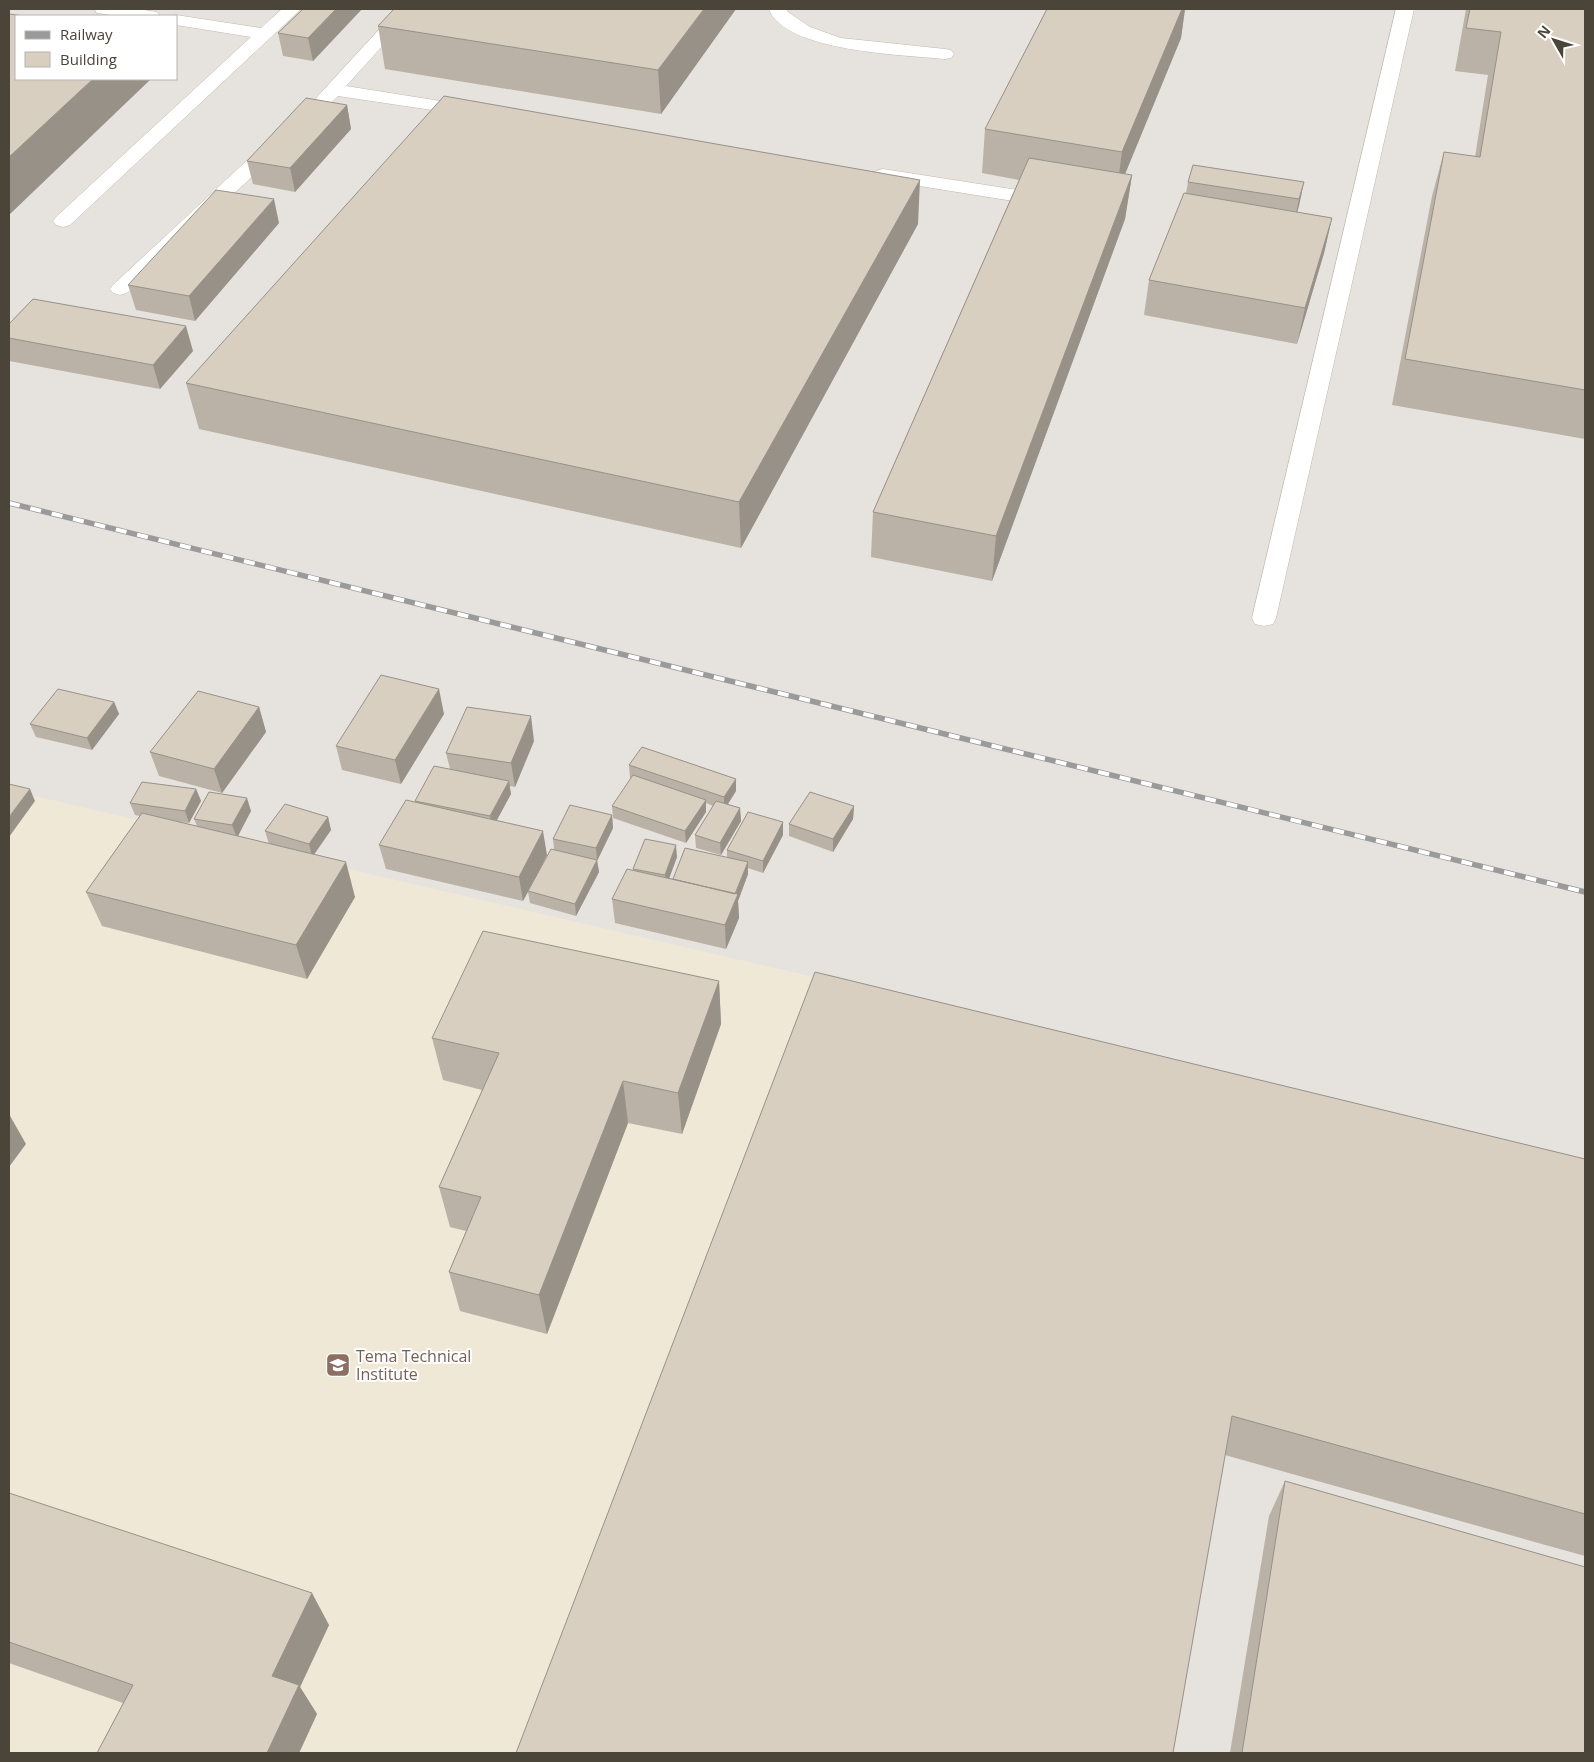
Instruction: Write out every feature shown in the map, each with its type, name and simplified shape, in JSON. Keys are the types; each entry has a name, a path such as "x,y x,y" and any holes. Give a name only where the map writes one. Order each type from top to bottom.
{"lane":[{"path":"103,9 144,15"},
{"path":"63,221 292,9"},
{"path":"314,110 335,90 408,9"},
{"path":"778,9 780,15 804,31 838,43 945,54"},
{"path":"1264,618 1405,9"},
{"path":"178,20 264,34"},
{"path":"335,90 493,115"},
{"path":"120,289 292,130"},
{"path":"867,172 1054,201"}],"shaded area":[{"path":"9,9 1585,9 1585,1753 9,1753"},
{"name":"Tema Technical Institute","path":"9,790 814,977 522,1753 9,1753"}],"building":[{"path":"303,9 336,9 308,38 278,33"},
{"path":"394,9 704,9 658,70 378,26"},
{"path":"1047,9 1182,9 1122,152 985,129"},
{"path":"1470,9 1585,9 1585,390 1405,359 1444,152 1480,157 1501,32 1466,28"},
{"path":"9,14 16,15 15,80 92,80 9,157"},
{"path":"444,96 920,180 739,502 186,383"},
{"path":"306,98 347,105 290,168 247,161"},
{"path":"1029,158 1132,175 996,536 873,512"},
{"path":"1193,165 1304,182 1299,199 1188,182"},
{"path":"216,190 274,199 189,296 128,285"},
{"path":"1184,193 1332,218 1305,308 1149,280"},
{"path":"33,299 186,326 153,365 9,338 9,324"},
{"path":"381,675 439,689 395,760 336,746"},
{"path":"58,689 114,702 87,738 30,724"},
{"path":"198,691 259,707 214,769 150,752"},
{"path":"467,707 531,716 511,763 446,753"},
{"path":"642,747 736,779 724,797 629,765"},
{"path":"434,766 509,781 490,816 415,801"},
{"path":"633,775 706,800 685,831 612,806"},
{"path":"142,782 196,789 185,811 130,803"},
{"path":"9,784 30,789 9,817"},
{"path":"209,792 247,798 232,825 194,819"},
{"path":"810,792 854,806 833,839 789,824"},
{"path":"406,800 543,831 519,877 379,845"},
{"path":"716,801 740,808 720,843 695,835"},
{"path":"285,804 328,817 309,844 265,831"},
{"path":"570,805 612,815 596,848 553,839"},
{"path":"748,812 783,822 763,861 727,850"},
{"path":"142,813 346,862 296,945 86,892"},
{"path":"645,839 676,845 665,875 633,869"},
{"path":"685,848 748,862 735,894 673,879"},
{"path":"551,849 597,860 575,904 528,891"},
{"path":"627,869 738,894 725,925 612,899"},
{"path":"483,931 719,981 678,1093 623,1081 539,1295 449,1272 481,1197 439,1187 499,1053 432,1038"},
{"path":"815,972 1585,1159 1585,1514 1232,1416 1173,1753 516,1753"},
{"path":"1285,1481 1585,1567 1585,1753 1242,1753"},
{"path":"9,1493 312,1593 272,1676 299,1685 267,1753 97,1753 133,1685 9,1642"}],"railway":[{"path":"9,503 1585,892"}],"place":[{"name":"Tema Technical Institute","path":"338,1365"}]}
